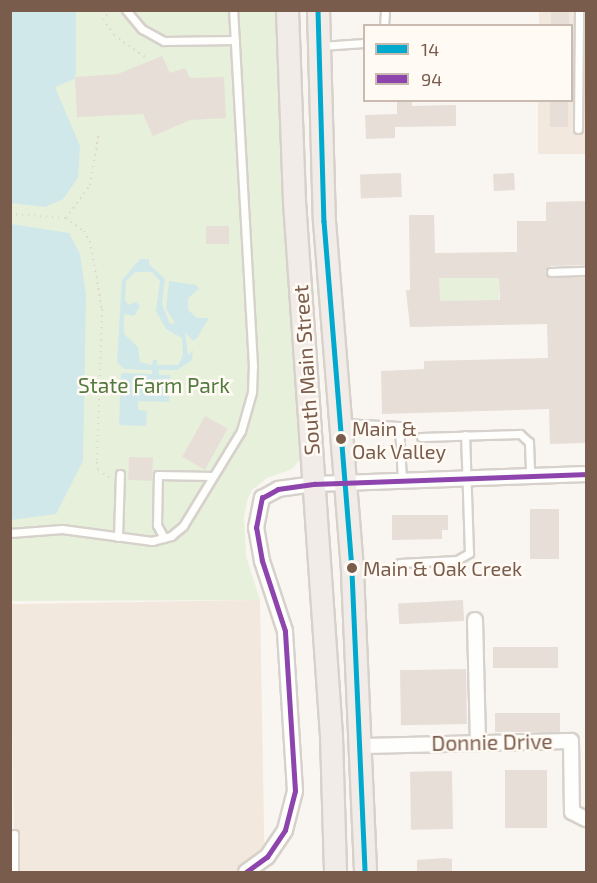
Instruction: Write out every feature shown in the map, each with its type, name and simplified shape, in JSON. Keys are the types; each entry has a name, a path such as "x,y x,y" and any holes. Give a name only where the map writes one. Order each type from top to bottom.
{"highway":[{"name":"South Main Street","path":"287,10 298,255 331,736 335,873"},
{"name":"South Main Street","path":"318,10 324,221 346,482 362,747 366,871"},
{"path":"288,50 318,48"}],"street":[{"path":"246,873 267,857 285,830 295,790 285,631 262,561 256,514 262,498 271,491 315,484 530,474 586,474"},
{"path":"475,620 478,741"},
{"name":"Donnie Drive","path":"362,747 478,741 571,741 573,812 586,819"}],"lane":[{"path":"126,10 142,29 165,41 235,40"},
{"path":"10,533 62,529 152,541 164,538 183,526 241,431 252,392 254,366 233,10"},
{"path":"578,129 579,10"},
{"path":"318,48 363,43"},
{"path":"550,272 586,271"},
{"path":"341,423 399,426 402,480"},
{"path":"421,437 515,432 525,436 529,442 530,474"},
{"path":"400,563 457,560 469,553 465,435"},
{"path":"164,538 157,525 158,475 212,476"},
{"path":"118,537 120,478"},
{"path":"14,834 14,873"}],"path":[{"path":"111,10 103,19 114,35 146,57"},
{"path":"66,218 90,185 99,132"},
{"path":"10,214 66,218 84,231 96,270 102,309 97,462 104,476 120,478"}],"shaded area":[{"path":"539,11 586,11 586,154 538,154 538,102 573,102 573,24 539,24"},
{"path":"260,600 265,872 15,872 10,604"}],"green space":[{"name":"State Farm Park","path":"10,11 277,11 278,99 303,456 292,469 267,478 252,490 247,501 244,517 246,556 260,600 11,601"},
{"path":"439,278 499,278 499,301 439,301"}],"water":[{"path":"11,10 76,11 76,74 74,79 55,87 80,146 78,178 63,199 45,207 11,203"},
{"path":"11,224 69,233 80,254 86,295 83,461 56,514 11,520"},
{"path":"140,259 149,259 149,264 165,279 162,304 170,324 175,323 166,309 169,281 196,285 199,289 188,298 188,310 197,318 209,318 193,341 185,332 188,355 193,350 192,360 177,370 159,370 159,375 170,375 169,402 138,401 138,410 147,411 146,426 119,425 121,373 152,374 152,370 124,369 117,362 122,280","holes":["135,272 152,272 160,281 156,311 166,329 182,338 183,355 178,365 157,365 157,360 153,360 152,365 140,362 138,347 124,334 124,314 134,316 140,306 136,302 128,305 125,300 126,281"]}],"building":[{"path":"551,10 569,10 569,24 551,24"},
{"path":"162,56 170,73 185,68 190,78 224,77 226,118 190,120 153,136 143,114 77,117 75,77 118,74"},
{"path":"397,102 412,102 412,106 456,105 456,126 395,127 395,138 366,139 365,115 397,114"},
{"path":"550,102 568,102 568,127 550,127"},
{"path":"401,173 402,197 361,198 360,174"},
{"path":"514,173 515,190 494,191 493,174"},
{"path":"586,201 586,265 551,266 545,272 551,278 586,277 586,443 550,444 549,409 382,414 381,371 424,369 424,361 548,358 547,324 410,327 406,290 410,290 409,215 434,215 435,253 517,252 517,221 546,221 546,202","holes":["439,278 499,278 500,300 440,301"]},
{"path":"206,226 229,226 229,244 206,244"},
{"path":"205,416 228,429 205,470 182,457"},
{"path":"129,457 153,458 152,481 128,480"},
{"path":"530,509 559,509 559,559 530,559"},
{"path":"392,515 448,515 448,530 442,530 442,539 392,540"},
{"path":"463,600 464,621 399,624 398,603"},
{"path":"493,647 558,647 558,668 493,668"},
{"path":"466,669 467,724 401,725 400,670"},
{"path":"495,713 560,713 560,732 495,732"},
{"path":"505,770 547,770 547,828 505,828"},
{"path":"452,771 453,829 411,830 410,772"},
{"path":"452,859 452,873 417,873 417,860"}],"transit line":[{"name":"14","path":"318,10 324,221 352,572 365,872"},
{"name":"94","path":"246,872 267,857 285,830 295,791 285,631 262,561 256,528 262,498 278,489 315,484 586,474"}],"place":[{"name":"Main & Oak Valley","path":"341,439"},
{"name":"Main & Oak Creek","path":"352,568"}]}
